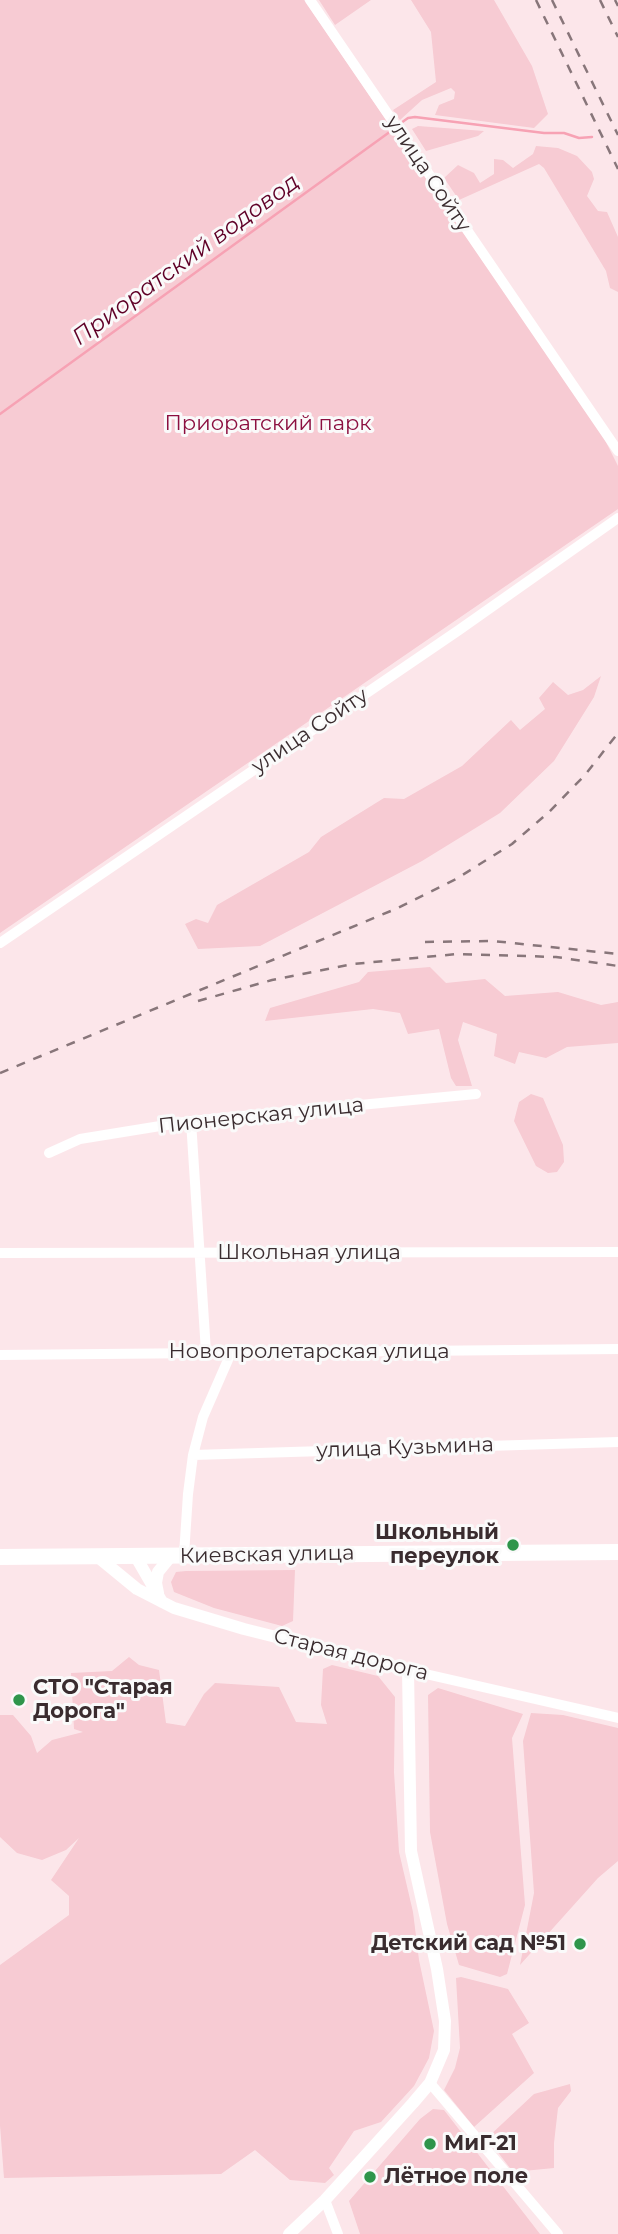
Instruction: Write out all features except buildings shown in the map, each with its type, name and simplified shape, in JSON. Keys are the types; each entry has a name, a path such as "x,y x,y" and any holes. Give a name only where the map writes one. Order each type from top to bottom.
{"main road":[{"name":"Киевская улица","path":"0,1557 618,1552"}],"street":[{"name":"улица Сойту","path":"310,0 618,451"},
{"name":"улица Сойту","path":"0,943 459,630 618,518"},
{"name":"Пионерская улица","path":"49,1153 80,1139 191,1121 476,1094"},
{"path":"191,1121 206,1352"},
{"name":"Школьная улица","path":"0,1253 618,1252"},
{"name":"Новопролетарская улица","path":"0,1355 618,1349"},
{"path":"162,1603 156,1583 158,1572 177,1555 193,1455 203,1417 232,1353"},
{"name":"улица Кузьмина","path":"193,1455 618,1441"},
{"path":"136,1556 162,1603"},
{"path":"136,1556 133,1578 137,1589"},
{"name":"Старая дорога","path":"98,1557 137,1589 162,1603 206,1618 408,1670 618,1718"},
{"path":"289,2234 325,2200 430,2083 444,2050 444,2021 438,1969 411,1851 408,1670"},
{"path":"430,2083 558,2234"},
{"path":"325,2200 338,2234"}],"green space":[{"name":"Приоратский парк","path":"0,0 304,0 604,438 618,466 618,509 0,933"},
{"path":"319,0 371,0 335,25"},
{"path":"411,0 494,0 532,66 548,114 534,128 435,115 439,105 454,99 455,92 451,88 422,100 400,120 393,110 436,82 431,32"},
{"path":"418,126 484,131 478,136 426,151 412,129"},
{"path":"536,146 558,148 577,156 592,172 594,179 587,196 598,211 607,212 618,237 618,292 610,288 606,271 544,168 539,164 459,200 444,178 458,165 474,173 480,183 494,174 494,159 503,160 513,168 533,154"},
{"path":"601,676 594,697 554,761 500,813 422,861 260,946 198,949 185,924 196,919 208,923 217,905 309,852 321,837 384,798 404,799 462,766 511,720 520,730 545,709 539,698 553,682 568,695 583,690"},
{"path":"430,967 446,983 485,979 505,996 558,992 601,1005 618,1002 618,1043 567,1047 546,1058 519,1052 515,1064 494,1056 497,1034 463,1022 458,1040 472,1086 456,1086 451,1078 439,1029 408,1034 400,1013 373,1009 265,1021 270,1008 359,982 368,972"},
{"path":"531,1094 543,1098 563,1145 564,1162 557,1172 548,1173 536,1166 514,1121 519,1102"},
{"path":"295,1570 293,1621 282,1626 214,1608 174,1592 171,1582 176,1572 186,1571"},
{"path":"129,1657 139,1665 159,1670 166,1723 185,1726 204,1694 215,1683 279,1687 296,1722 327,1724 321,1705 323,1669 332,1665 378,1676 395,1697 394,1772 399,1852 413,1912 419,1960 434,2031 429,2058 414,2086 381,2122 354,2131 329,2168 334,2175 325,2183 290,2180 255,2150 221,2174 4,2178 0,2125 0,1965 69,1915 69,1896 51,1880 79,1838 66,1850 42,1860 17,1853 0,1837 0,1715 13,1715 31,1736 37,1753 52,1740 83,1732 74,1729 71,1673 112,1671"},
{"path":"438,1688 523,1714 512,1738 525,1905 507,1974 500,1977 459,1965 447,1924 430,1832 428,1695"},
{"path":"531,1713 563,1715 618,1728 618,1861 598,1878 520,1965 534,1893 523,1741"},
{"path":"456,1978 508,1989 529,2023 512,2034 534,2073 474,2127 444,2090 455,2068 460,2048"},
{"path":"570,2084 571,2091 558,2108 554,2168 513,2172 487,2138 534,2094"},
{"path":"433,2109 444,2110 540,2234 360,2234 349,2201 420,2119"}],"waterway":[{"name":"Приоратский водовод","path":"401,123 415,117 544,133 564,133 579,138 592,137"},
{"name":"Приоратский водовод","path":"0,414 391,131"}],"railway":[{"path":"536,0 618,169"},
{"path":"552,0 618,135"},
{"path":"600,0 618,37"},
{"path":"615,0 618,6"},
{"path":"0,1073 398,908 456,879 512,844 549,812 585,775 618,733"},
{"path":"425,942 493,941 618,954"},
{"path":"198,1001 272,980 353,964 457,954 556,957 618,966"}],"place":[{"name":"Школьный переулок","path":"513,1545"},
{"name":"СТО \"Старая Дорога\"","path":"19,1700"},
{"name":"Детский сад №51","path":"580,1944"},
{"name":"МиГ-21","path":"430,2144"},
{"name":"Лётное поле","path":"370,2177"}]}
